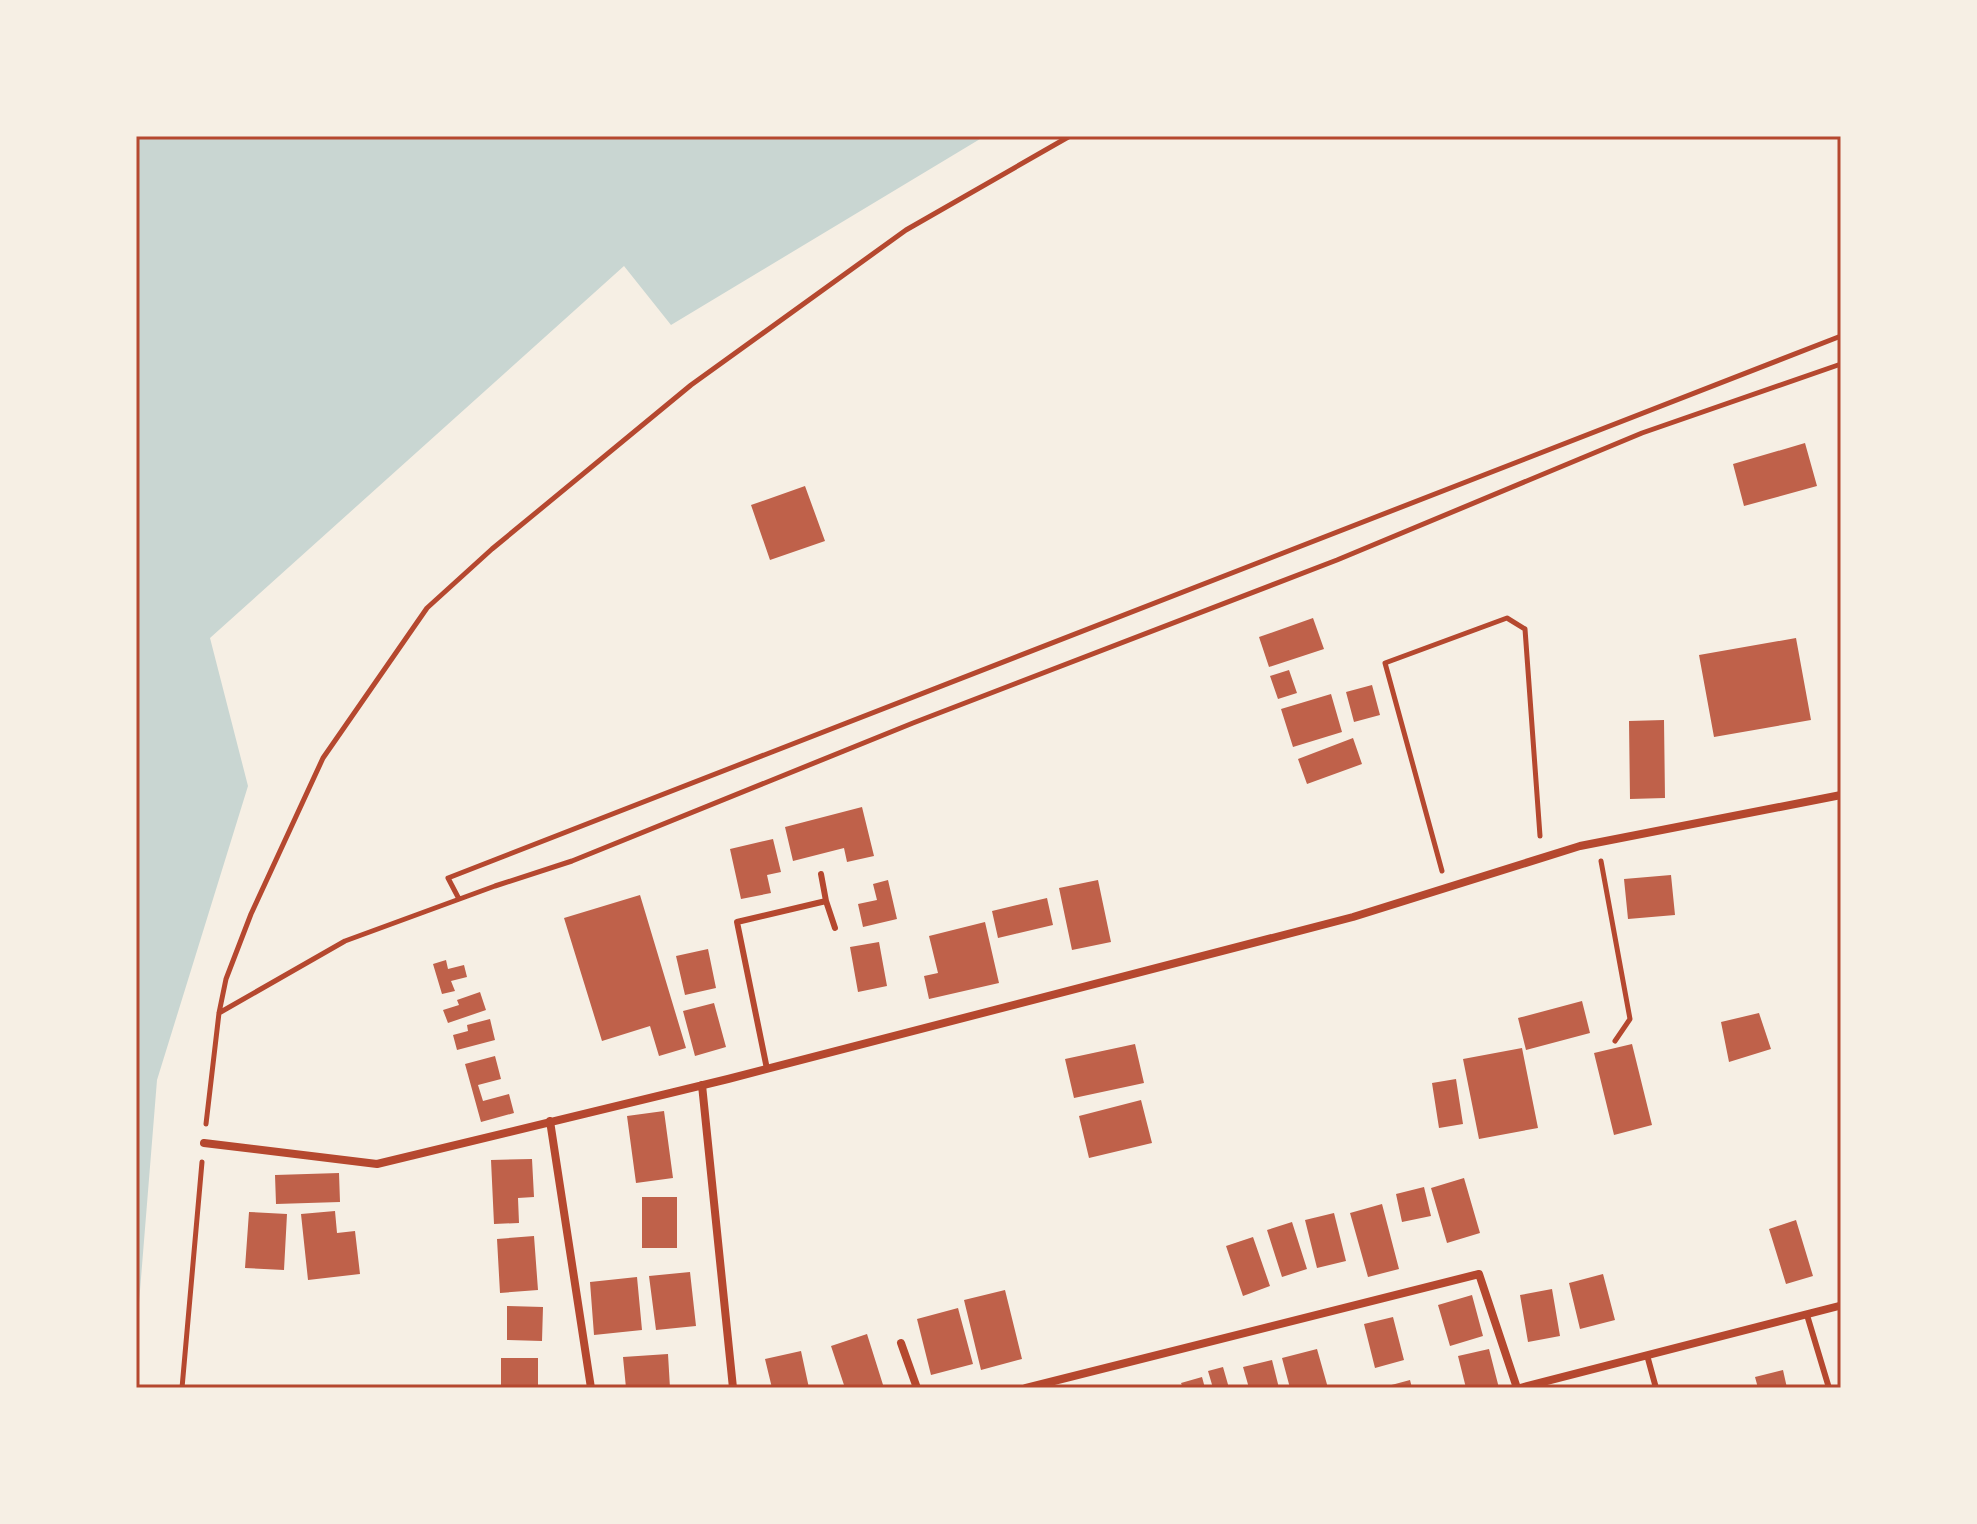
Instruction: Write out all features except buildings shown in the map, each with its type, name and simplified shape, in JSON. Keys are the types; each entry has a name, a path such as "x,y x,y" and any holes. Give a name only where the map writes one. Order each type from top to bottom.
{"street":[{"path":"204,1143 377,1164 767,1069 1353,917 1597,842 1841,795"},
{"path":"702,1085 733,1388"},
{"path":"550,1121 591,1388"},
{"path":"1026,1388 1479,1274 1519,1388 1839,1306"},
{"path":"901,1343 917,1388"}],"lane":[{"path":"821,874 835,928"},
{"path":"767,1069 737,922 826,901"},
{"path":"1807,1315 1829,1388"},
{"path":"1647,1355 1656,1388"}],"path":[{"path":"182,1388 204,1143 219,1013 226,979 251,914 323,758 427,608 492,549 691,385 906,230 1070,136"},
{"path":"459,899 448,878 1841,336"},
{"path":"219,1013 345,941 572,861 913,723 1337,560 1642,433 1841,364"},
{"path":"1447,887 1385,663 1507,618 1525,629 1542,858"},
{"path":"1597,842 1630,1019 1615,1041"}],"shaded area":[{"path":"136,136 985,136 671,325 624,266 210,638 248,786 157,1080 136,1340"}]}
